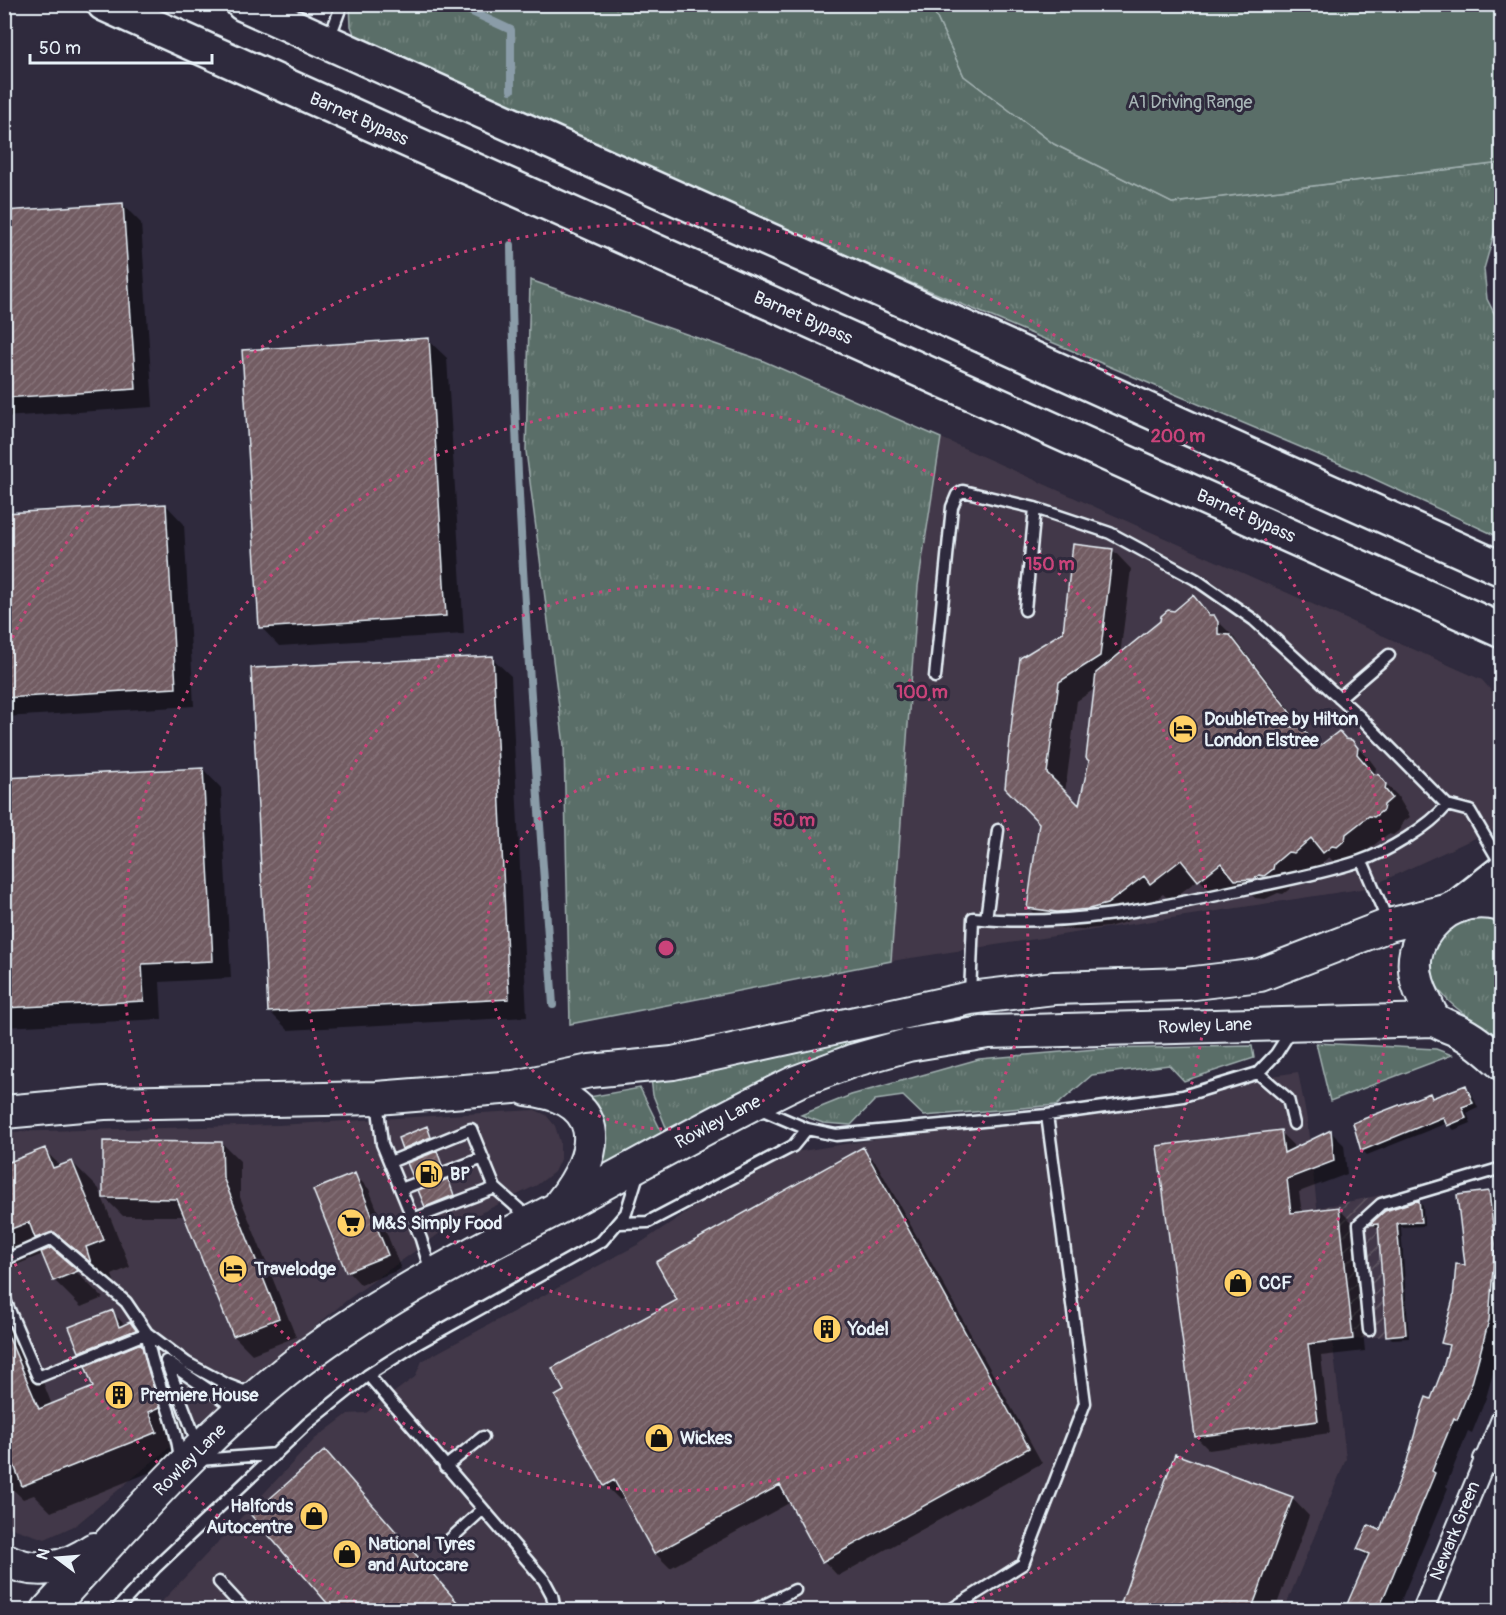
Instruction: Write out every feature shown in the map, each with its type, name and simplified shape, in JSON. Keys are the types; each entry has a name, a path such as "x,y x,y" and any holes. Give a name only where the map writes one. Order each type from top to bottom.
{"highway":[{"name":"Barnet Bypass","path":"104,4 1502,631"},
{"path":"243,4 1502,569"},
{"path":"1453,908 1502,872"}],"main road":[{"path":"4,1112 105,1103 377,1098 514,1087 590,1071 673,1063 970,998 1054,988 1186,984 1260,975 1389,925 1482,901 1502,905"},
{"path":"1453,908 1423,932 1415,953 1417,985 1435,1020 1483,1046 1502,1064"},
{"name":"Rowley Lane","path":"117,1534 189,1459 248,1403 331,1338 432,1275 796,1082 852,1061 944,1038 988,1032 1435,1020"},
{"path":"514,1087 553,1092 571,1101 585,1117 591,1139 586,1164 576,1184 544,1214"},
{"path":"4,1559 27,1567 56,1568 81,1558 117,1534"},
{"path":"48,1611 117,1534"}],"street":[{"name":"Newark Green","path":"1422,1611 1493,1463 1502,1419"}],"lane":[{"path":"328,42 342,4"},
{"path":"935,677 952,507 957,495 963,491 1035,508 1110,533 1195,579 1254,620 1339,698 1447,805 1470,811 1502,866"},
{"path":"1025,610 1035,508"},
{"path":"1339,698 1389,655"},
{"path":"970,998 973,918 1093,918 1182,903 1362,861 1420,830 1436,819 1447,805"},
{"path":"986,919 998,830"},
{"path":"1362,861 1389,925"},
{"path":"750,1105 807,1129 836,1135 1047,1114 1183,1096 1258,1073 1276,1054 1295,1024"},
{"path":"1258,1073 1288,1099 1294,1124"},
{"path":"377,1098 382,1144 421,1239 432,1275"},
{"path":"950,1611 1023,1564 1085,1403 1047,1114"},
{"path":"390,1162 471,1129 495,1188 544,1214"},
{"path":"620,1223 648,1222 793,1146 807,1129"},
{"path":"401,1189 483,1158"},
{"path":"116,1611 128,1606 308,1423 368,1376 415,1345 602,1241 620,1223 626,1213 642,1162"},
{"path":"1369,1330 1359,1224 1381,1204 1502,1168"},
{"path":"413,1219 495,1188"},
{"path":"4,1260 52,1239 126,1302 147,1333 187,1363 228,1385 248,1403"},
{"path":"4,1298 38,1377 147,1333"},
{"path":"147,1333 150,1357 189,1459"},
{"path":"189,1459 166,1361 248,1403"},
{"path":"368,1376 544,1580 552,1595 555,1611"},
{"path":"445,1467 483,1437"},
{"path":"189,1459 276,1454"},
{"path":"445,1544 482,1510"},
{"path":"219,1582 245,1611"},
{"path":"754,1611 795,1590"}],"shaded area":[{"path":"941,438 1482,680 1501,702 1501,826 1367,888 891,961 918,586"},
{"path":"1298,1072 1307,1120 1346,1459 1284,1610 154,1610 315,1439 348,1414 366,1413 415,1377 422,1361 639,1244 770,1156"},
{"path":"535,1110 546,1115 555,1126 560,1142 560,1159 554,1172 537,1185 440,1233 347,1300 76,1525 45,1539 9,1527 5,1521 4,1132 279,1125"},
{"path":"1396,1192 1408,1334 1333,1341 1318,1208"}],"green space":[{"path":"350,5 931,5 964,76 1054,144 1172,203 1501,163 1501,209 1484,269 1487,299 1501,327 1501,538 1357,471 864,263 356,39 351,26"},
{"name":"A1 Driving Range","path":"931,5 1501,5 1501,163 1172,203 1054,144 964,76"},
{"path":"530,280 761,360 941,438 918,586 891,961 570,1024 564,745 526,451"},
{"path":"1471,919 1487,919 1501,923 1501,1042 1453,1005 1435,981 1432,969 1433,956 1438,945 1457,926"},
{"path":"980,1009 980,1024 670,1137 653,1095 651,1078"},
{"path":"1316,1043 1436,1049 1452,1055 1330,1101"},
{"path":"1252,1046 1254,1058 1184,1081 1169,1065 1092,1075 1057,1105 924,1116 903,1096 875,1100 851,1125 823,1123 801,1115 851,1095 979,1059 1096,1049"},
{"path":"640,1088 665,1139 603,1173 599,1167 601,1123 589,1097"}],"building":[{"path":"123,203 136,389 4,398 4,211"},
{"path":"429,338 446,616 259,628 242,350"},
{"path":"166,504 176,688 4,698 4,513"},
{"name":"DoubleTree by Hilton London Elstree","path":"1073,544 1113,549 1100,656 1059,682 1047,773 1079,805 1089,761 1086,758 1096,673 1160,621 1161,616 1168,610 1174,611 1193,595 1209,615 1214,615 1218,622 1218,634 1230,635 1286,707 1291,714 1291,727 1302,727 1317,748 1339,731 1346,739 1352,740 1358,748 1357,754 1386,784 1385,789 1392,798 1384,805 1383,810 1374,817 1369,816 1346,834 1345,840 1337,847 1332,846 1323,853 1311,838 1294,853 1288,852 1264,876 1259,875 1254,879 1235,880 1221,863 1198,881 1181,860 1150,884 1144,876 1107,904 1089,909 1057,912 1027,908 1039,823 1005,788 1014,701 1020,658 1063,632"},
{"path":"493,656 509,999 268,1012 251,668"},
{"path":"203,768 213,961 142,964 144,1001 4,1008 4,778"},
{"path":"1466,1085 1473,1103 1462,1107 1466,1118 1447,1126 1443,1117 1361,1151 1353,1123 1430,1093 1432,1098"},
{"path":"427,1126 431,1137 402,1149 398,1138"},
{"name":"CCF","path":"1281,1130 1284,1153 1331,1130 1334,1161 1287,1179 1291,1213 1339,1207 1353,1339 1308,1344 1318,1421 1195,1437 1157,1146"},
{"name":"Travelodge","path":"103,1141 222,1142 223,1177 279,1318 233,1336 177,1199 103,1198"},
{"name":"Yodel","path":"863,1147 1029,1448 822,1562 780,1485 654,1554 614,1480 604,1486 555,1396 564,1391 552,1368 677,1300 656,1262"},
{"path":"45,1148 53,1168 72,1161 104,1240 86,1247 91,1263 54,1232 35,1238 29,1222 4,1232 4,1164"},
{"path":"437,1151 442,1165 413,1177 407,1163"},
{"name":"M&S Simply Food","path":"355,1173 388,1255 346,1272 313,1190"},
{"path":"448,1179 454,1195 425,1207 418,1190"},
{"path":"1489,1191 1495,1244 1489,1320 1472,1383 1457,1420 1454,1418 1432,1471 1435,1473 1378,1611 1344,1611 1369,1554 1357,1549 1368,1525 1380,1530 1407,1461 1426,1397 1431,1399 1443,1368 1449,1345 1441,1343 1453,1299 1456,1264 1465,1265 1457,1195"},
{"path":"1419,1200 1421,1222 1397,1223 1406,1334 1386,1336 1378,1224 1369,1225 1385,1211"},
{"path":"51,1248 78,1271 53,1281 41,1252"},
{"path":"113,1310 119,1327 130,1322 136,1330 79,1352 69,1327"},
{"name":"Premiere House","path":"4,1326 39,1409 93,1387 85,1366 141,1343 160,1407 149,1412 157,1432 22,1486 14,1465 4,1469"},
{"path":"325,1450 465,1611 334,1611 251,1515"},
{"path":"1175,1454 1293,1497 1251,1611 1118,1611"}],"waterway":[{"path":"455,4 511,30 511,90"},
{"path":"511,245 521,530 553,1005"}],"place":[{"name":"DoubleTree by Hilton London Elstree","path":"1183,729"},
{"name":"BP","path":"429,1174"},
{"name":"M&S Simply Food","path":"351,1223"},
{"name":"Travelodge","path":"233,1269"},
{"name":"CCF","path":"1238,1283"},
{"name":"Yodel","path":"827,1329"},
{"name":"Premiere House","path":"119,1395"},
{"name":"Wickes","path":"659,1438"},
{"name":"Halfords Autocentre","path":"314,1516"},
{"name":"National Tyres and Autocare","path":"347,1554"}]}
